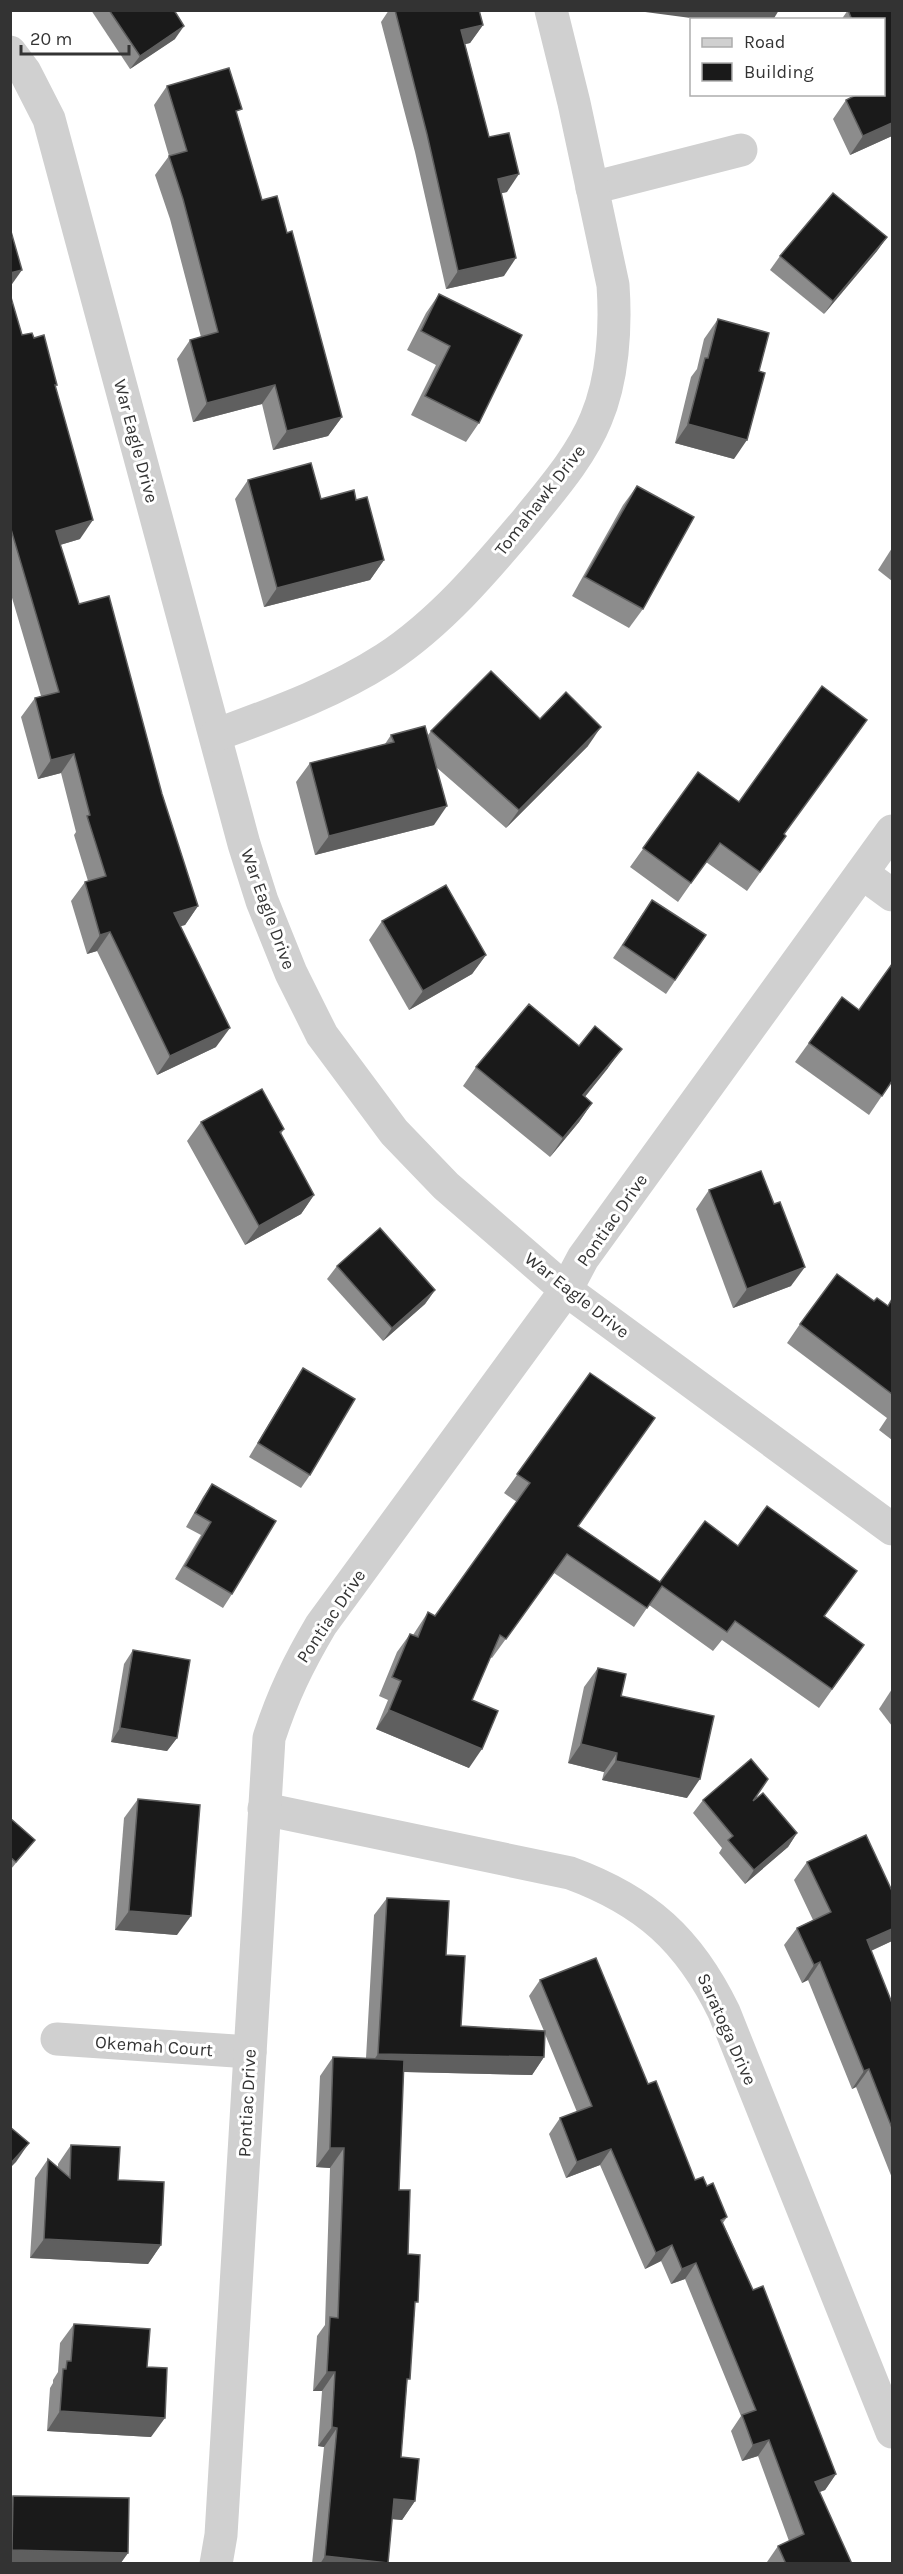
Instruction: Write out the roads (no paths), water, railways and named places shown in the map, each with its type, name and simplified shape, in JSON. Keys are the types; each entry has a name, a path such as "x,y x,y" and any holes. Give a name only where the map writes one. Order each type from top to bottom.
{"street":[{"name":"Tomahawk Drive","path":"216,735 312,699 386,658 437,618 487,567 543,500 582,448 597,418 610,367 614,308 613,285 551,10"},
{"name":"War Eagle Drive","path":"10,52 25,72 49,119 262,901 291,973 322,1035 393,1132 446,1186 566,1290 892,1529"},
{"path":"592,188 741,150"},
{"name":"Pontiac Drive","path":"216,2564 221,2535 269,1738 282,1698 295,1668 321,1625 566,1290 583,1258 892,831"},
{"path":"862,873 892,895"},
{"name":"Saratoga Drive","path":"264,1809 570,1873 594,1882 635,1903 671,1934 690,1953 711,1985 724,2012 892,2432"},
{"name":"Okemah Court","path":"57,2039 250,2052"}]}
